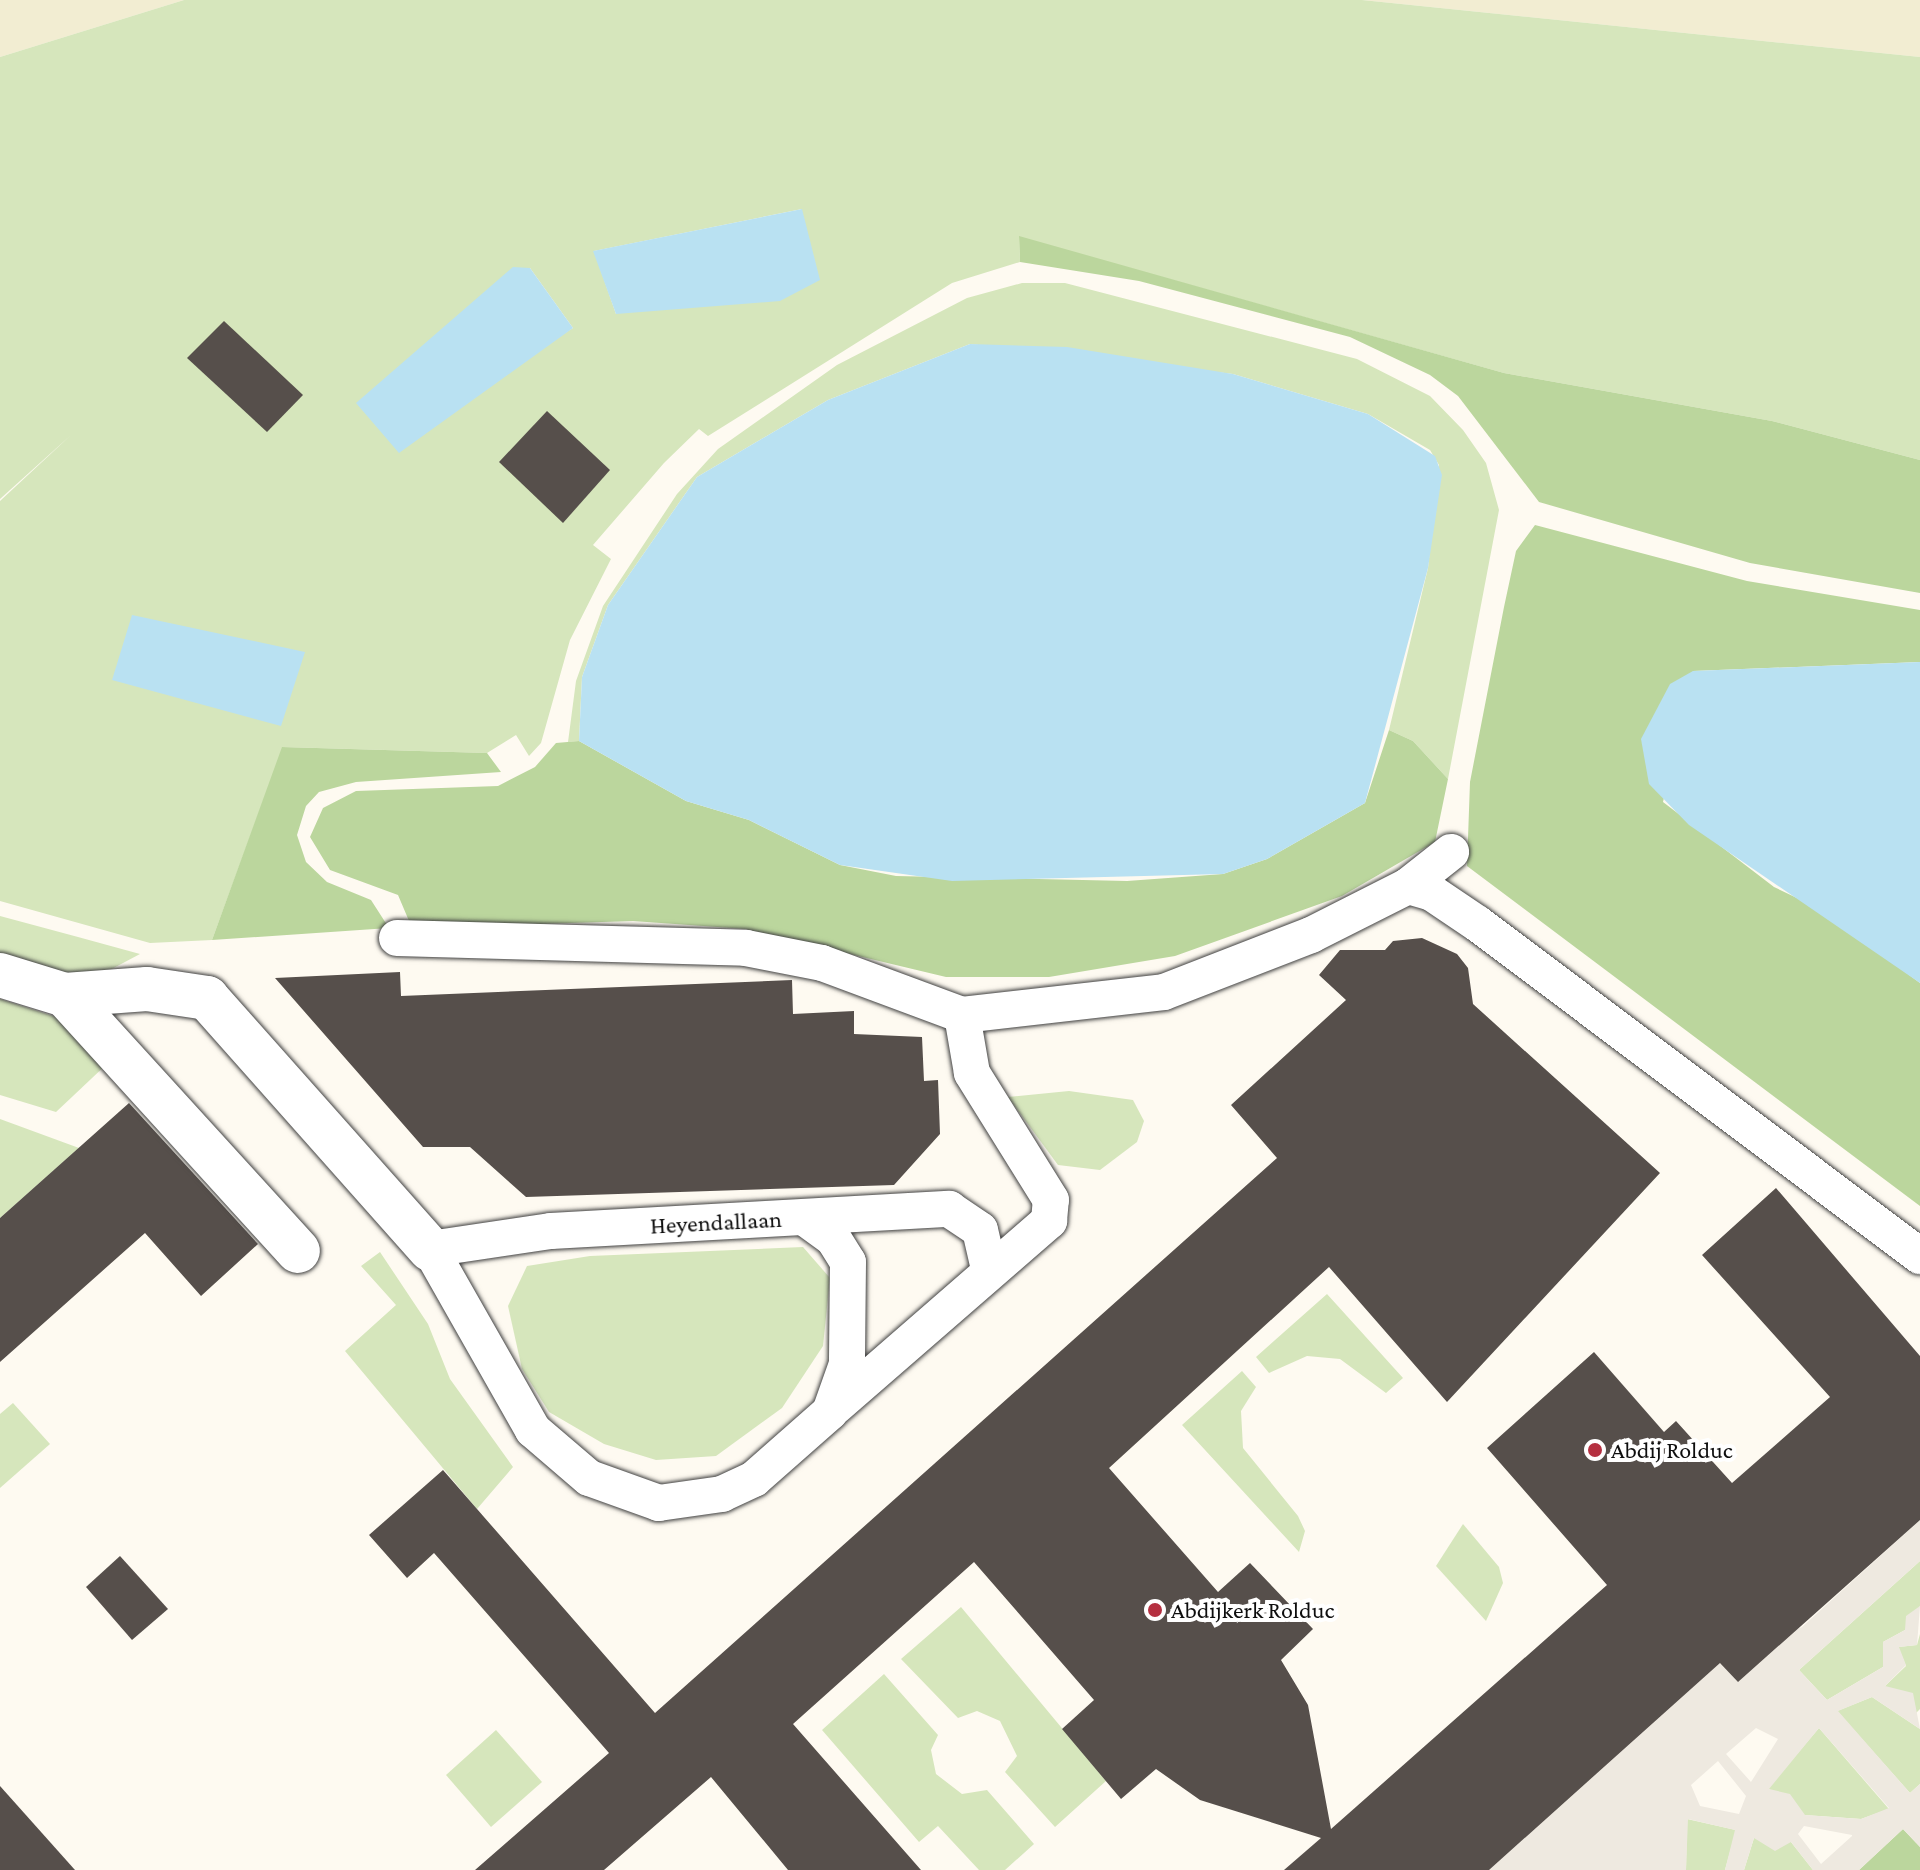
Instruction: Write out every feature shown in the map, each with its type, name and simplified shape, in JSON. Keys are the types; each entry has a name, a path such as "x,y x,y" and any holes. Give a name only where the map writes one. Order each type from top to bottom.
{"street":[{"path":"0,975 65,995 147,989 207,998 430,1249"},
{"path":"65,995 298,1251"}],"lane":[{"path":"397,938 746,948 822,963 962,1015 1164,992 1261,957 1408,886 1451,852"},
{"path":"1408,886 1432,893 1478,924 1920,1256"},
{"path":"430,1249 516,1408 570,1466 619,1493 659,1503 737,1488 830,1412 989,1269 1036,1238 1051,1200 972,1073 962,1015"},
{"path":"805,1218 949,1209 980,1230 989,1269"},
{"name":"Heyendallaan","path":"430,1249 551,1231 805,1218 833,1238 848,1262 847,1364 830,1412"}],"shaded area":[{"path":"0,0 184,0 0,57"},
{"path":"1362,0 1920,0 1920,57"},
{"path":"1920,1520 1920,1561 1799,1670 1827,1700 1883,1667 1883,1642 1905,1630 1906,1616 1920,1606 1917,1645 1899,1647 1906,1665 1885,1686 1913,1693 1920,1729 1872,1697 1838,1711 1910,1793 1920,1784 1920,1847 1903,1829 1859,1870 1813,1870 1791,1842 1775,1851 1754,1838 1744,1870 1725,1870 1735,1830 1688,1819 1686,1870 1489,1870 1720,1663 1802,1627","holes":["1756,1728 1778,1739 1751,1782 1726,1754","1819,1728 1889,1808 1861,1819 1805,1815 1790,1794 1769,1789","1718,1761 1746,1796 1739,1814 1700,1806 1691,1785","1804,1826 1852,1836 1821,1864 1798,1834"]}],"green space":[{"path":"184,0 1362,0 1920,57 1920,460 1772,421 1504,373 1019,237 1020,262 952,283 708,436 699,429 664,463 593,545 611,559 570,640 541,743 529,756 516,735 487,753 283,747 212,940 150,943 0,901 0,501 71,435 0,499 0,57","holes":["802,209 616,314 594,251","530,268 573,328 530,354"]},
{"path":"1019,236 1504,373 1772,421 1920,460 1920,593 1750,563 1539,502 1458,396 1430,375 1350,337 1139,281 1020,262"},
{"path":"1022,283 1065,283 1357,359 1430,396 1463,430 1486,463 1499,510 1448,779 1413,741 1389,730 1428,568 1439,465 1430,450 1368,414 1233,374 970,344 828,400 697,477 608,605 582,677 579,741 568,742 576,681 603,606 677,494 718,449 837,365 967,298"},
{"path":"1535,525 1747,581 1920,610 1920,662 1693,671 1663,802 1774,887 1818,908 1920,983 1920,1206 1467,866 1470,782 1504,607 1516,551"},
{"path":"1389,730 1413,741 1448,779 1435,842 1342,896 1175,956 1049,977 946,977 745,929 633,921 412,928 398,895 330,870 310,837 323,808 356,791 498,786 535,767 556,743 579,741 686,801 749,820 840,865 896,876 1127,881 1223,874 1267,859 1365,803"},
{"path":"282,747 487,753 501,772 356,782 319,792 306,806 297,835 306,862 327,882 371,900 389,928 212,940"},
{"path":"0,916 140,954 91,980 0,954"},
{"path":"0,999 75,1023 108,1063 56,1112 0,1095"},
{"path":"1069,1091 1133,1100 1144,1121 1137,1142 1100,1170 1058,1165 1008,1097"},
{"path":"0,1119 79,1148 0,1218"},
{"path":"803,1247 830,1278 823,1346 782,1408 716,1456 656,1460 604,1444 549,1412 522,1369 508,1306 527,1266 590,1256"},
{"path":"380,1252 428,1324 450,1379 513,1467 477,1509 345,1351 396,1305 361,1266"},
{"path":"1327,1294 1403,1378 1386,1393 1340,1359 1307,1356 1269,1373 1256,1357"},
{"path":"1242,1371 1256,1387 1241,1411 1243,1448 1298,1516 1305,1531 1299,1552 1182,1425"},
{"path":"13,1403 50,1444 0,1488 0,1414"},
{"path":"1463,1524 1499,1567 1503,1583 1486,1621 1436,1566"},
{"path":"1920,1561 1920,1606 1905,1630 1883,1642 1883,1667 1827,1700 1799,1670"},
{"path":"961,1607 1106,1781 1055,1827 1005,1772 1017,1756 1000,1721 977,1711 958,1718 901,1659"},
{"path":"1920,1634 1920,1709 1914,1715 1884,1687 1906,1666 1898,1647 1917,1645"},
{"path":"884,1674 938,1735 931,1750 936,1774 962,1794 987,1790 1034,1844 1005,1870 979,1870 938,1826 919,1842 822,1730"},
{"path":"1872,1697 1920,1729 1920,1784 1910,1793 1837,1711"},
{"path":"1819,1728 1889,1809 1861,1819 1804,1815 1768,1788"},
{"path":"496,1730 542,1782 491,1827 446,1775"},
{"path":"1687,1819 1736,1830 1725,1870 1686,1870"},
{"path":"1903,1829 1920,1847 1920,1870 1859,1870"},
{"path":"1754,1838 1791,1842 1813,1870 1744,1870"}],"water":[{"path":"802,209 820,280 780,301 616,314 593,251"},
{"path":"513,267 530,268 573,328 399,453 356,403"},
{"path":"970,344 1067,347 1233,374 1368,414 1435,456 1442,475 1428,568 1365,803 1267,859 1223,874 952,881 840,865 749,820 686,801 579,741 582,677 608,605 697,477 828,400"},
{"path":"132,615 305,652 281,726 112,680"},
{"path":"1920,662 1920,983 1689,825 1649,784 1641,739 1670,684 1693,671"}],"building":[{"path":"224,321 303,395 267,432 187,358"},
{"path":"547,411 610,470 563,523 499,462"},
{"name":"Abdij Rolduc","path":"1422,938 1457,954 1468,968 1473,1004 1660,1173 1447,1402 1329,1267 1109,1468 1218,1592 1250,1563 1313,1629 1281,1660 1308,1705 1331,1829 1607,1585 1487,1448 1594,1352 1664,1432 1676,1421 1732,1483 1830,1397 1702,1255 1776,1188 1920,1356 1920,1520 1738,1682 1720,1663 1489,1870 1284,1870 1321,1838 1200,1800 1156,1769 1121,1799 1062,1729 1094,1700 974,1562 793,1724 921,1870 788,1870 711,1777 604,1870 475,1870 609,1753 434,1553 407,1578 369,1535 443,1470 655,1713 1277,1158 1231,1105 1346,1000 1319,975 1340,950 1385,950 1393,941"},
{"path":"400,972 401,996 792,980 793,1014 854,1011 854,1034 922,1037 924,1081 938,1080 940,1134 894,1185 526,1197 470,1147 423,1147 275,978"},
{"path":"129,1103 258,1244 201,1296 145,1233 0,1362 0,1218"},
{"path":"120,1556 168,1609 132,1640 86,1587"},
{"path":"0,1786 75,1870 0,1870"}],"place":[{"name":"Abdij Rolduc","path":"1595,1450"},
{"name":"Abdijkerk Rolduc","path":"1155,1610"}]}
